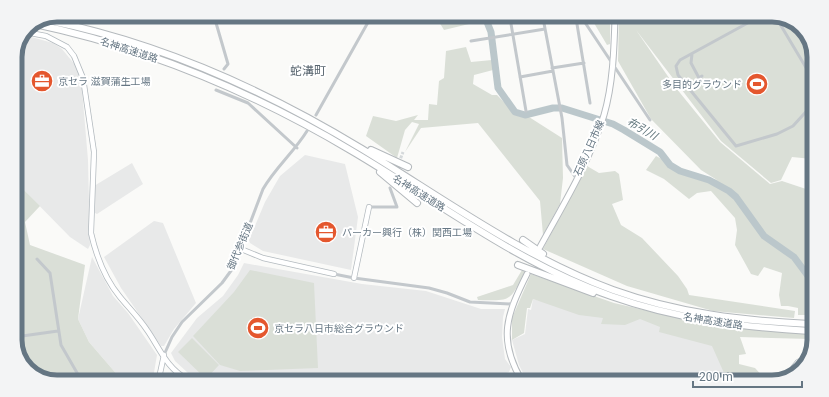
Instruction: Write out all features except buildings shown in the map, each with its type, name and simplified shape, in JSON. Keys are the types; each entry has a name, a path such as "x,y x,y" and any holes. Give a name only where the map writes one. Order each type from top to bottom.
{"highway":[{"name":"名神高速道路","path":"55,22 90,30 166,54 241,85 320,124 362,148 456,209 555,265 611,289 672,308 724,318 807,324"},
{"name":"名神高速道路","path":"42,26 119,46 193,72 265,103 352,151 454,214 545,267 609,295 670,314 724,324 807,331"},
{"path":"320,124 395,163 408,167"},
{"path":"352,151 417,204"},
{"path":"523,240 549,258 555,265"},
{"path":"518,265 593,293 670,314"}],"main road":[{"name":"石原八日市線","path":"540,247 594,143 602,121 612,63 615,22"},
{"path":"519,375 511,358 507,335 512,304 527,274"}],"street":[{"path":"216,22 228,64 224,69"},
{"path":"316,115 368,22"},
{"path":"510,22 526,112"},
{"path":"544,22 560,106 567,165 576,178"},
{"path":"577,22 590,103"},
{"path":"585,22 650,120"},
{"path":"750,22 678,62 676,71 678,75 736,146 777,134 793,126 807,111"},
{"path":"781,24 807,69"},
{"path":"471,41 545,29"},
{"path":"32,33 46,36 66,47 79,65 83,78 94,152 91,233 94,245 103,269 119,296 146,329 170,366 182,375"},
{"path":"692,54 692,63 700,78 702,76"},
{"path":"520,77 584,63"},
{"path":"216,90 248,103 297,148"},
{"name":"御代参街道","path":"160,375 164,355 172,337 182,322 222,283 233,268 263,189 269,178 297,148 307,131"},
{"path":"354,278 369,208 397,207 390,188"},
{"path":"241,249 263,258 334,274 429,288 470,302 512,304"},
{"path":"37,259 50,273 61,345 78,375"},
{"path":"22,336 58,331"}],"shaded area":[{"path":"439,22 468,22 469,24 444,30"},
{"path":"593,22 610,22 610,44 607,45"},
{"path":"619,22 772,22 791,28 801,38 807,55 807,158 792,157 781,180 771,183 721,141 636,30 676,88 720,142 770,184 782,181 806,189 807,187 807,315 798,315 798,308 781,306 779,295 782,273 764,267 758,276 751,274 735,245 737,230 735,218 711,191 697,193 689,199 664,179 646,170 656,156 677,167 717,180 701,170 651,119 618,61"},
{"path":"29,36 53,43 62,49 76,66 81,78 88,160 90,245 88,249 70,237 22,188 22,55 23,48"},
{"path":"466,47 471,62 492,60 493,70 474,75 473,84 492,95 497,95 518,116 529,117 562,138 563,178 560,204 543,235 540,201 478,123 421,128 405,152 419,124 412,122 405,130 397,158 366,136 373,116 396,121 418,115 414,120 428,120 429,104 437,105 439,81 444,78 446,51"},
{"path":"305,155 345,164 358,217 351,270 263,251 250,243 249,240 265,202 280,176"},
{"path":"132,163 143,184 97,214 95,213 94,186"},
{"path":"587,166 599,173 615,171 619,174 623,200 612,204 621,225 642,238 678,276 687,289 689,295 795,311 794,318 713,311 627,286 543,249"},
{"path":"22,188 40,206 25,222 30,245 85,265 78,319 89,342 117,375 50,374 36,368 28,359 24,351 22,342"},
{"path":"154,221 163,223 196,303 174,329 164,346 161,346 121,288 104,257"},
{"path":"92,257 113,296 128,313 157,355 154,375 117,375 89,342 78,319"},
{"path":"244,263 362,284 426,291 481,309 505,309 502,337 505,359 511,367 509,372 504,374 460,375 193,375 188,373 175,361 171,353 197,318 223,296 238,275"},
{"name":"京セラ八日市総合グラウンド","path":"250,270 314,283 318,368 240,371 220,365 193,336 234,292"},
{"path":"522,270 525,272 516,289 508,298 497,300 478,300 477,297 513,285"},
{"path":"531,274 614,303 718,327 807,333 807,339 740,337 746,354 739,355 739,364 755,368 762,375 725,375 712,346 659,332 660,327 640,319 625,325 601,324 603,318 579,315 533,299 530,308 527,308 524,333 512,340 512,318"},
{"path":"543,288 715,333 741,375 524,375 519,365 512,340 525,334 528,309 531,310 533,299 540,301"},
{"path":"192,338 219,365 210,375 202,375 178,352"}],"waterway":[{"name":"布引川","path":"487,22 491,32 498,88 515,112 525,115 553,108 562,108 613,124 624,130 660,152 670,165 680,171 709,180 729,191 736,197 764,236 794,257 807,275"}],"tunnel":[{"path":"396,171 403,152"}],"place":[{"name":"京セラ 滋賀蒲生工場","path":"42,81"},
{"name":"多目的グラウンド","path":"757,84"},
{"name":"パーカー興行（株）関西工場","path":"326,232"},
{"name":"京セラ八日市総合グラウンド","path":"258,328"}],"district":[{"name":"蛇溝町","path":"308,71"}]}
